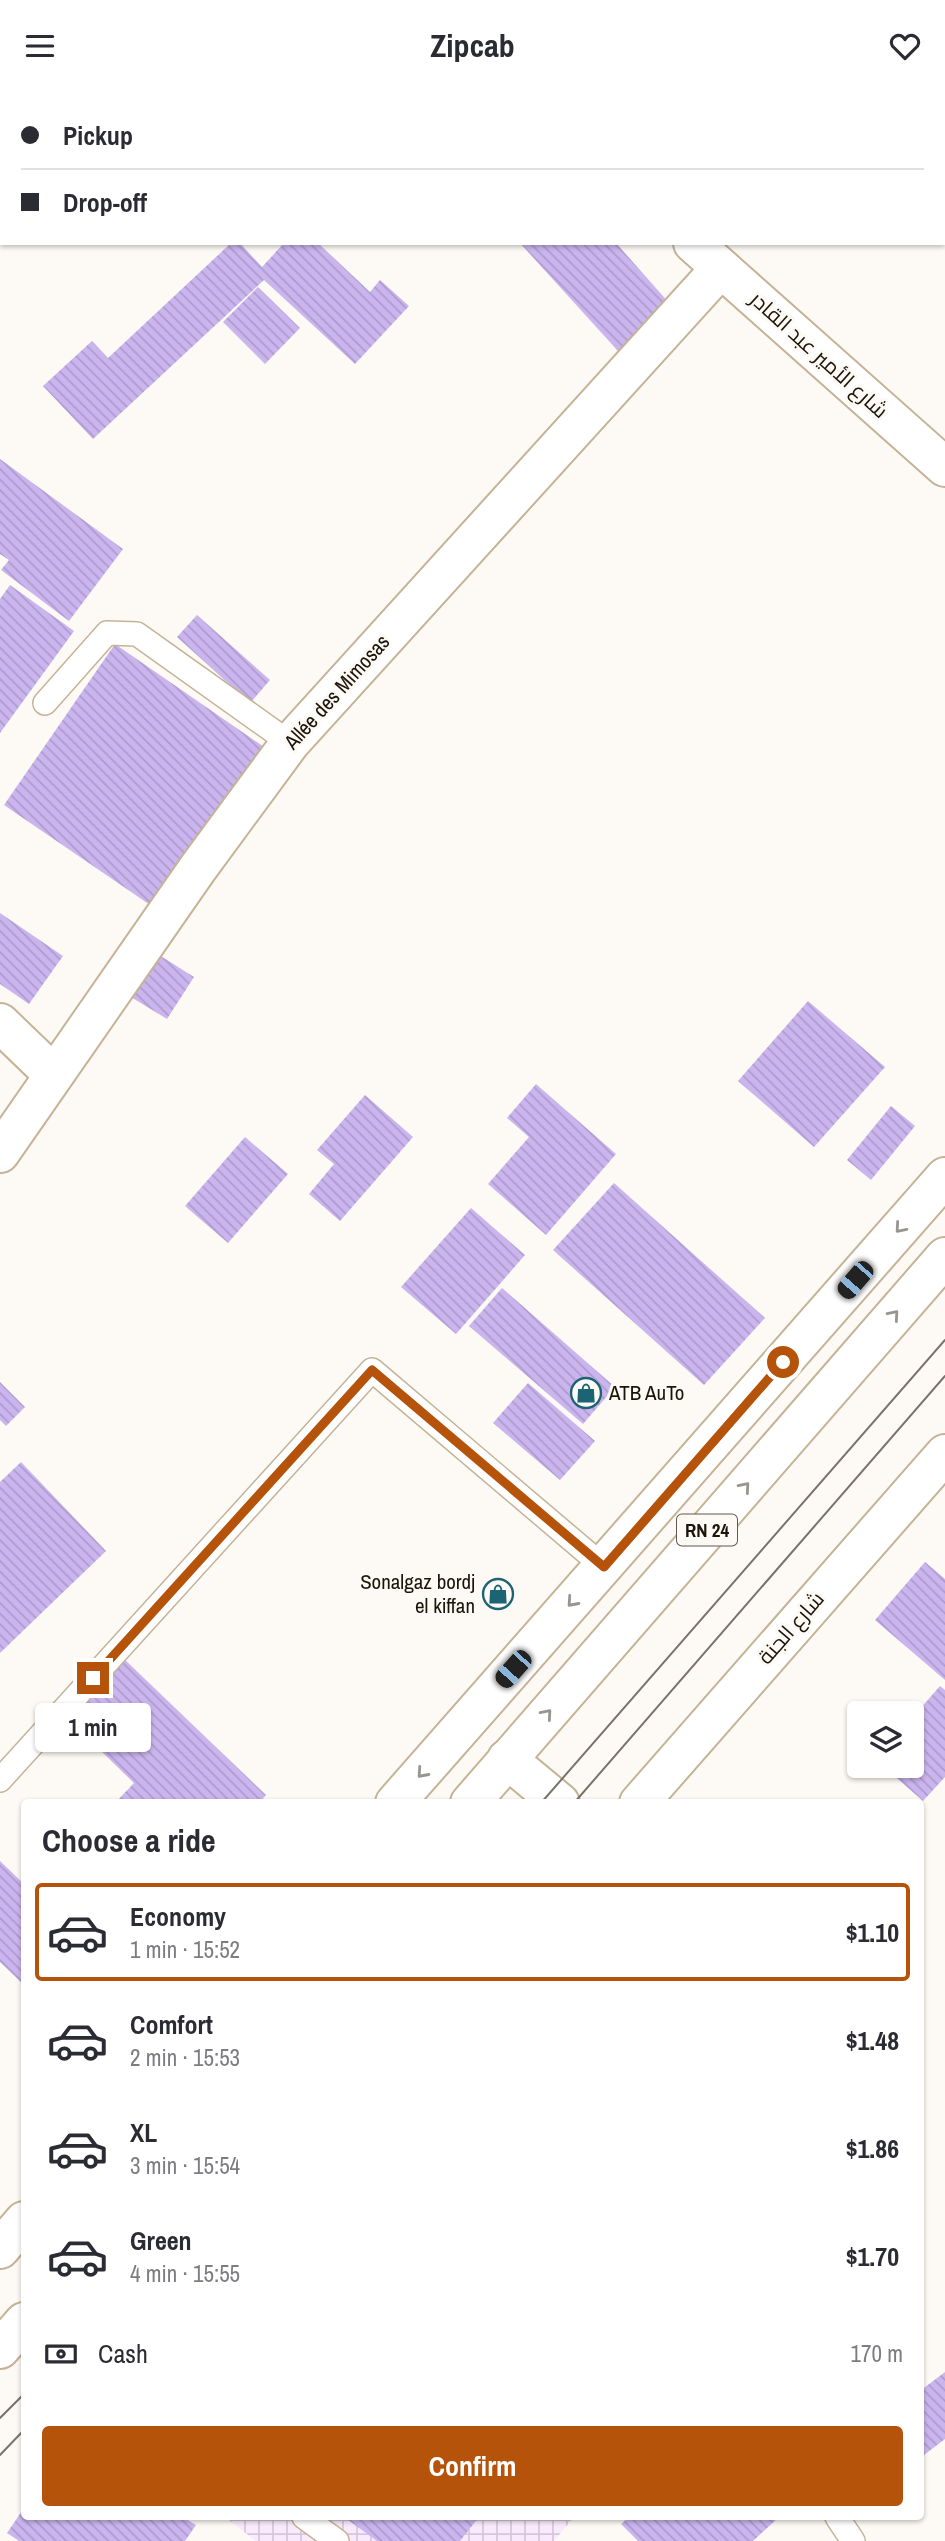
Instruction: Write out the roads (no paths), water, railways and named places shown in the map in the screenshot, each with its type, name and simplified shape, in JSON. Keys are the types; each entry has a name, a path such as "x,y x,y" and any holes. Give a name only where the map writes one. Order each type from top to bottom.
{"street":[{"name":"شارع الأمير عبد القادر","path":"707,256 945,467"},
{"name":"Allée des Mimosas","path":"0,1153 198,868 290,743 707,256"},
{"path":"0,1023 54,1073"},
{"name":"RN 24","path":"399,1799 945,1177"},
{"name":"RN 24","path":"473,1799 945,1257"},
{"name":"شارع الجنة","path":"643,1799 945,1454"},
{"path":"507,1759 555,1799"},
{"path":"0,2249 21,2224"},
{"path":"0,2349 21,2325"}],"lane":[{"path":"45,703 107,633 137,634 290,743"},
{"path":"0,1780 372,1370 604,1567"},
{"path":"308,2520 337,2541"},
{"path":"839,2520 853,2541"}],"tram line":[{"path":"544,1799 945,1340"},
{"path":"577,1799 945,1376"},
{"path":"0,2418 21,2397"},
{"path":"0,2455 21,2433"}],"place":[{"name":"ATB AuTo","path":"586,1393"},
{"name":"Sonalgaz bordj el kiffan","path":"498,1594"}]}
